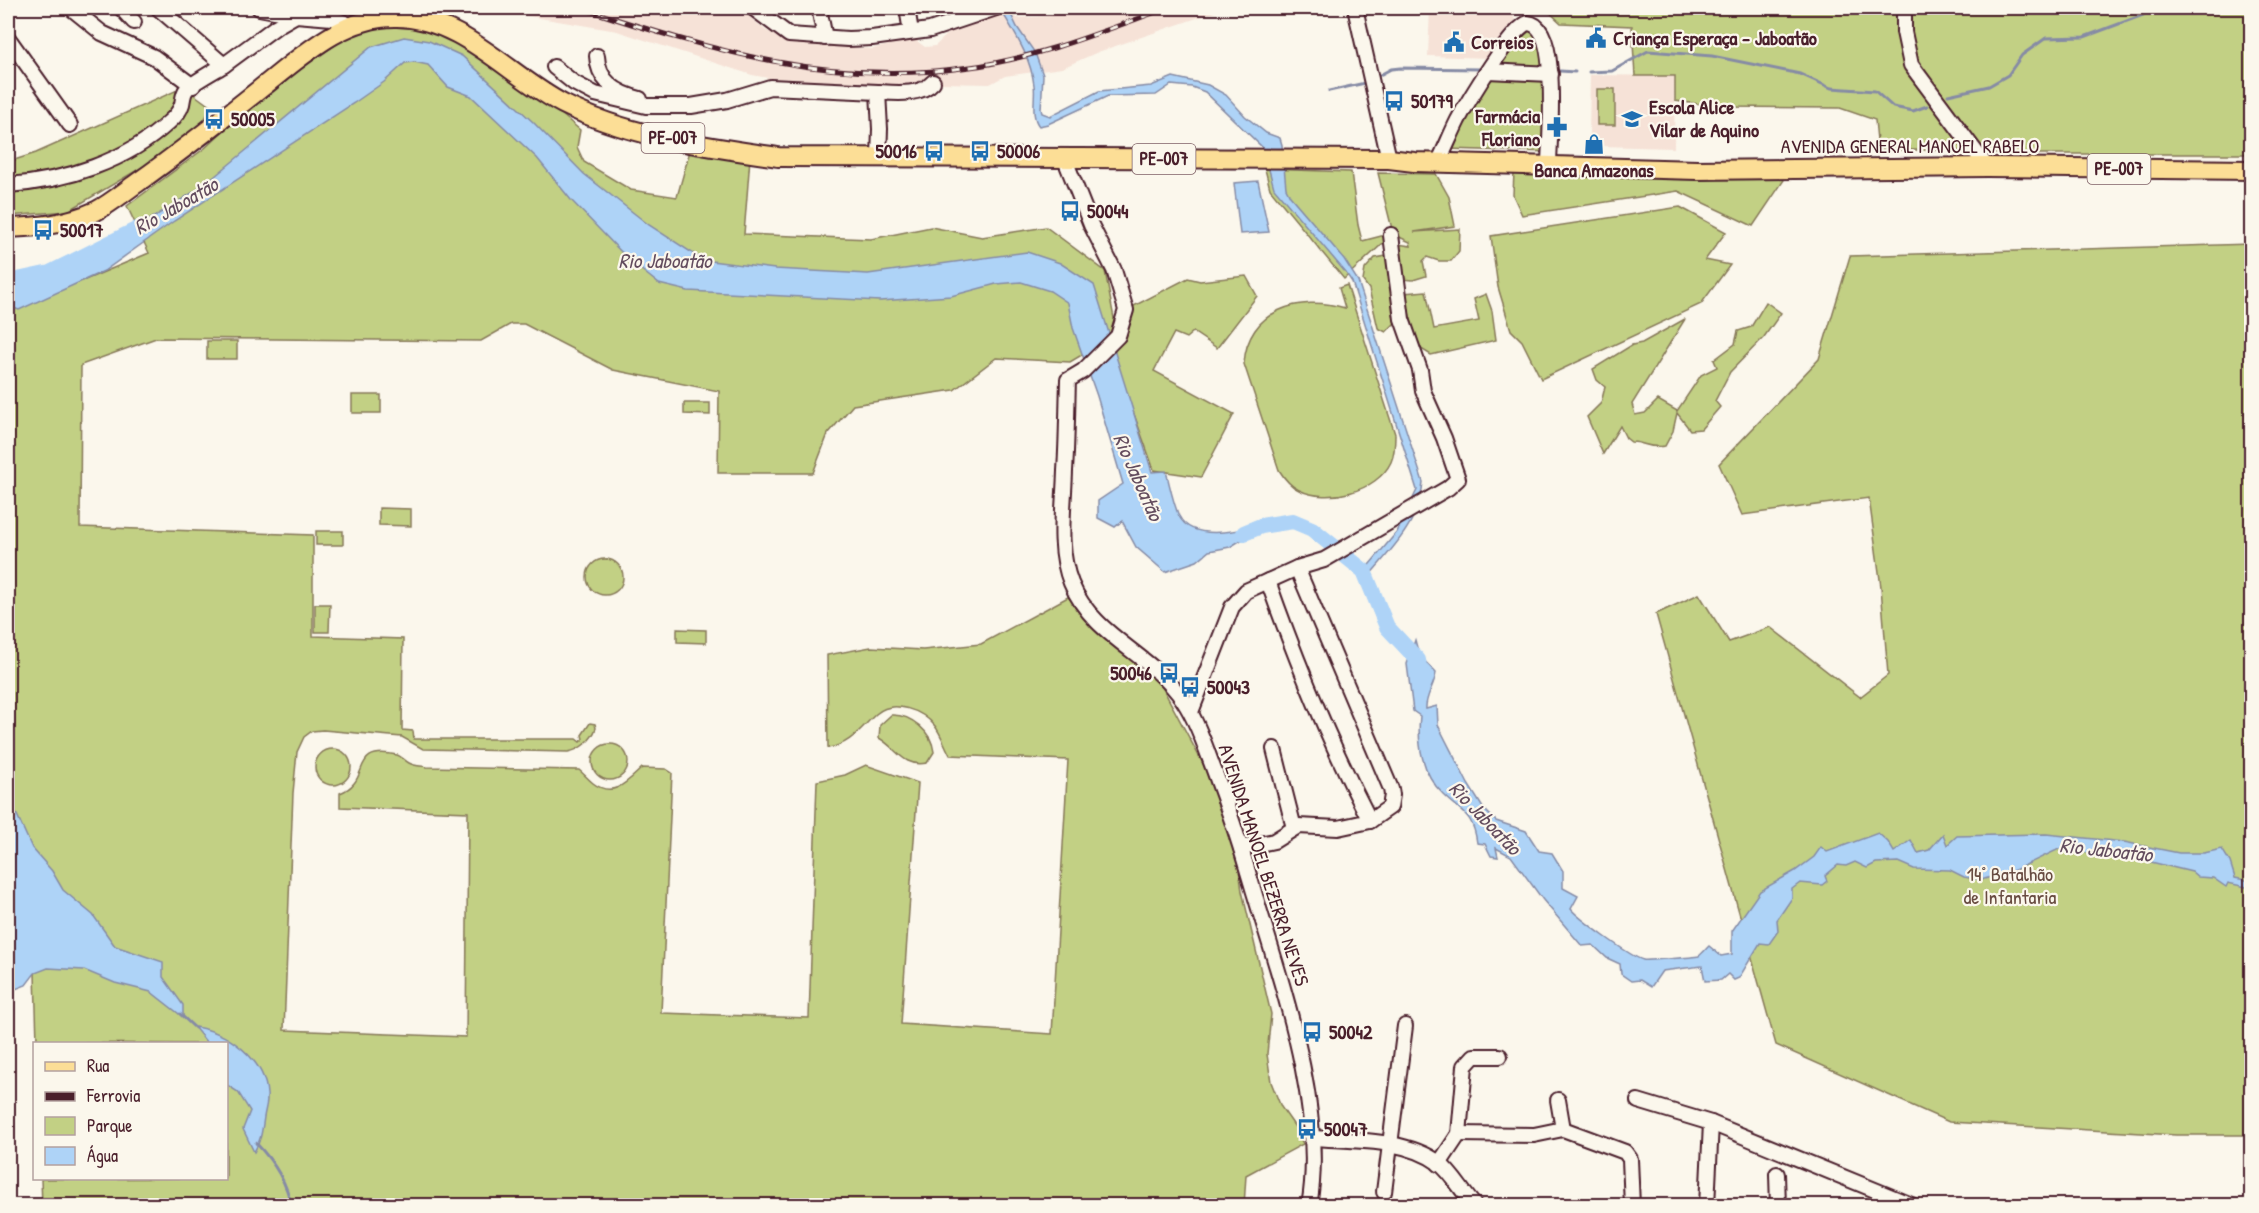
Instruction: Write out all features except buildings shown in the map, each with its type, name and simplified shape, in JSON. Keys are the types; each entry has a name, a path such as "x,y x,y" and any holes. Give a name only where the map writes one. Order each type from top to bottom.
{"main road":[{"name":"AVENIDA GENERAL MANOEL RABELO","path":"8,228 68,221 98,210 213,127 337,31 367,20 397,17 424,21 461,36 484,50 525,82 563,104 610,124 714,147 778,157 1389,159 1438,163 1697,170 1987,167 2252,170"}],"street":[{"path":"71,8 102,33 154,57 193,86"},
{"path":"122,8 134,22"},
{"path":"158,8 224,64"},
{"path":"259,8 296,15 332,18 354,26"},
{"path":"753,8 789,35 825,38 872,38 930,30 996,8"},
{"path":"819,8 825,38"},
{"path":"908,8 910,32"},
{"path":"1355,8 1389,159"},
{"path":"1904,8 1904,32 1911,65 1987,167"},
{"path":"8,185 53,180 72,175 122,153 160,130 171,120 181,107 185,91 296,15"},
{"path":"1438,163 1458,120 1488,71 1519,27 1525,23 1532,23 1538,26 1545,40 1550,60 1549,165"},
{"path":"8,38 70,125"},
{"path":"597,56 599,74 620,91 634,98 676,107"},
{"path":"554,67 574,83 595,94 646,106 691,106 727,100 770,87 878,92 916,91 928,87 933,82"},
{"path":"1488,71 1551,74"},
{"path":"878,92 879,157"},
{"name":"AVENIDA MANOEL BEZERRA NEVES","path":"1064,157 1091,225 1114,270 1126,310 1114,342 1083,371 1068,380 1062,526 1064,559 1070,582 1080,603 1092,618 1113,637 1159,671 1175,687 1191,712 1232,818 1295,1035 1312,1137 1312,1188 1309,1206"},
{"path":"1191,712 1232,607 1246,591 1297,568 1324,560 1448,488 1458,479 1424,391 1420,370 1402,319 1391,235"},
{"path":"1241,848 1274,841 1294,828 1305,825 1338,828 1370,821 1390,807 1391,789 1297,568"},
{"path":"1268,581 1286,632 1336,752 1370,821"},
{"path":"1274,749 1294,828"},
{"path":"1384,1192 1405,1026"},
{"path":"1439,1164 1459,1134 1465,1066 1474,1056 1500,1056"},
{"path":"1558,1100 1563,1129"},
{"path":"1638,1101 1711,1123 1914,1206"},
{"path":"1707,1206 1711,1123"},
{"path":"1459,1134 1534,1135 1563,1129 1625,1152 1630,1159 1632,1206"},
{"path":"1312,1137 1390,1144 1423,1154 1439,1164 1470,1201 1455,1206"},
{"path":"1777,1174 1778,1206"}],"shaded area":[{"path":"505,8 740,8 765,30 788,41 872,49 914,39 925,47 935,46 950,32 1012,9 1016,18 1048,16 1082,8 1226,8 1098,52 1062,68 1005,76 990,84 939,83 910,89 800,84 752,75 617,31 528,16"},
{"path":"1430,8 1519,8 1513,14 1515,22 1489,58 1428,56"},
{"name":"Escola Alice Vilar de Aquino","path":"1590,75 1675,76 1674,148 1599,146 1598,138 1589,138"}],"green space":[{"path":"1545,8 2251,8 2251,154 2003,154 1948,150 1878,150 1875,120 1840,108 1722,107 1675,101 1675,76 1635,76 1632,26 1561,23"},
{"path":"1530,23 1552,74 1551,152 1447,149 1521,27"},
{"path":"424,25 482,54 541,97 580,130 577,147 584,162 631,190 677,197 691,147 750,158 744,234 871,239 931,227 982,237 1046,227 1105,271 1117,334 1070,362 996,358 954,390 853,405 828,434 813,473 718,473 719,391 613,370 524,324 511,324 481,341 156,338 81,365 80,527 313,535 313,636 403,639 402,730 413,731 414,739 576,739 580,742 590,723 595,724 596,728 589,740 581,747 568,752 423,749 402,737 323,730 312,731 304,737 297,752 293,793 284,1030 466,1037 468,812 340,807 340,793 350,788 356,781 366,759 382,753 397,755 411,764 427,767 579,770 593,783 607,789 620,786 642,768 666,769 672,773 661,1013 809,1018 817,781 845,775 866,765 918,783 901,1024 1052,1034 1068,760 950,755 937,729 929,720 915,711 899,707 891,707 876,714 849,740 828,748 827,655 871,647 923,650 981,644 1068,597 1161,685 1232,818 1242,891 1271,1014 1267,1054 1271,1082 1281,1107 1295,1127 1303,1144 1246,1175 1244,1206 42,1205 41,1180 228,1180 228,1042 37,1042 35,973 8,937 8,301 85,280 149,253 127,206 205,148 254,102 361,27"},
{"path":"184,87 211,107 203,122 151,162 68,211 8,216 8,162 36,153"},
{"path":"1597,89 1615,89 1615,125 1597,125"},
{"path":"1265,169 1351,172 1362,241 1393,233 1378,173 1436,174 1449,197 1455,226 1414,232 1460,229 1459,251 1451,261 1439,261 1427,257 1423,261 1426,276 1413,280 1400,279 1399,319 1386,332 1378,328 1369,289 1363,281 1365,269 1375,258 1386,256 1388,261 1398,244 1411,246 1410,242 1393,234 1344,279 1270,189"},
{"path":"1514,172 1788,174 1753,226 1678,191 1522,215 1513,195"},
{"path":"1680,207 1726,232 1705,260 1730,265 1701,304 1541,379 1522,341 1511,330 1498,287 1491,236"},
{"name":"14° Batalhão de Infantaria","path":"2251,244 2251,1135 2176,1135 1949,1122 1776,1045 1656,614 1699,594 1729,642 1770,627 1860,697 1888,675 1881,587 1869,498 1742,515 1719,464 1819,359 1850,256"},
{"path":"1246,276 1257,296 1217,348 1193,332 1186,338 1174,333 1154,371 1234,414 1201,477 1154,470 1115,361 1114,342 1126,310 1188,278 1200,281"},
{"path":"1347,285 1395,434 1394,452 1391,462 1375,481 1350,492 1323,496 1299,490 1285,479 1279,470 1244,364 1247,346 1255,330 1265,319 1279,310 1294,305 1328,304 1345,308 1339,288"},
{"path":"1426,291 1434,329 1479,321 1474,299 1486,294 1492,311 1496,340 1431,355 1418,347 1404,293"},
{"path":"1766,302 1781,313 1764,337 1730,372 1715,401 1720,407 1701,429 1690,430 1677,413 1673,431 1665,446 1654,447 1631,442 1626,438 1620,426 1603,454 1587,417 1601,403 1605,387 1597,380 1593,369 1632,345 1642,343 1685,319 1632,404 1635,415 1645,413 1658,400 1677,411 1701,375 1717,367 1714,360 1735,344 1738,331 1751,327"},
{"path":"207,341 237,341 237,359 207,359"},
{"path":"352,395 381,395 381,413 352,413"},
{"path":"684,403 710,403 710,415 684,414"},
{"path":"379,508 411,509 411,526 379,525"},
{"path":"316,531 343,531 343,545 316,545"},
{"path":"605,559 617,565 623,577 617,589 605,595 593,589 587,577 593,565"},
{"path":"315,604 330,604 329,632 315,632"},
{"path":"677,629 706,630 706,643 677,642"},
{"path":"891,715 899,715 913,721 925,731 934,752 927,763 912,763 906,760 879,738 880,725"},
{"path":"610,744 623,749 628,762 623,775 610,780 597,775 592,762 597,749"},
{"path":"333,749 346,754 351,767 346,780 333,785 320,780 315,767 320,754"}],"water":[{"path":"1003,8 1008,8 1017,27 1035,53 1043,75 1042,113 1050,116 1099,91 1151,86 1173,77 1208,85 1226,95 1245,116 1266,133 1280,138 1286,188 1290,196 1344,259 1358,281 1423,482 1421,496 1411,522 1368,577 1364,571 1397,532 1417,490 1352,282 1274,188 1263,148 1205,92 1192,87 1171,85 1156,95 1108,96 1039,126 1034,112 1034,85 1030,66 1023,48 1004,15"},
{"name":"Rio Jaboatão","path":"404,37 429,41 462,56 533,122 584,174 649,225 703,260 775,269 868,274 1027,252 1060,263 1094,285 1152,472 1166,471 1173,500 1179,516 1186,525 1195,530 1220,532 1267,524 1230,547 1209,551 1197,561 1165,572 1136,547 1122,521 1115,527 1098,518 1098,501 1123,484 1097,396 1073,328 1068,303 1050,291 1021,282 996,284 951,296 880,301 688,291 659,284 629,260 571,200 537,158 471,96 448,87 428,65 414,62 405,63 384,82 354,103 174,221 104,271 19,310 8,306 8,278 75,267 203,186 371,47"},
{"path":"1258,181 1269,232 1240,234 1234,183"},
{"path":"1415,640 1419,655 1436,673 1426,709 1437,706 1438,725 1483,808 1496,821 1526,831 1539,851 1552,853 1563,871 1563,888 1578,896 1571,909 1605,937 1643,960 1699,956 1709,946 1721,956 1732,954 1732,931 1760,891 1795,871 1814,857 1821,847 1827,852 1878,833 1888,842 1894,852 1911,840 1918,853 1929,850 1943,834 1947,845 1957,836 2046,834 2124,842 2179,853 2204,853 2222,849 2230,862 2235,878 2251,881 2251,888 2228,883 2226,887 2213,878 2198,877 2192,872 2147,861 2059,849 2015,870 1981,880 1964,877 1950,870 1914,869 1898,862 1876,863 1867,868 1855,862 1846,866 1838,865 1825,876 1827,881 1822,885 1800,883 1792,889 1792,898 1777,920 1778,931 1769,944 1760,943 1739,978 1734,980 1728,974 1721,980 1705,981 1702,966 1662,971 1651,987 1640,980 1631,981 1621,974 1620,964 1607,958 1593,945 1582,946 1543,900 1511,856 1496,848 1498,857 1491,856 1485,844 1477,843 1473,825 1466,814 1436,786 1422,758 1419,737 1420,716 1413,711 1407,664"},
{"path":"8,804 17,815 32,848 52,871 63,890 93,915 115,946 163,962 163,977 183,1005 183,1017 151,992 115,983 84,970 48,968 35,973 26,985 8,992"},
{"path":"194,1027 219,1034 242,1049 252,1058 265,1081 267,1100 261,1136 254,1152 243,1129 250,1111 238,1092 228,1086 228,1042 206,1042"}],"waterway":[{"path":"1948,95 1989,86 2008,75 2022,55 2046,38 2084,37 2143,15 2153,8"},
{"path":"1589,72 1612,71 1648,51 1712,56 1800,74 1831,88 1875,91 1893,107 1913,111 1927,106"},
{"path":"1376,77 1391,69 1400,68 1481,69"},
{"path":"1560,71 1575,72"},
{"path":"1329,91 1365,83"},
{"name":"Rio Jaboatão","path":"8,282 50,273 142,227"},
{"name":"Rio Jaboatão","path":"1244,533 1261,526 1293,521 1312,529 1364,571 1387,627 1418,660 1420,672"},
{"path":"180,1014 195,1028"},
{"path":"256,1143 278,1172 291,1206"}],"railway":[{"path":"582,8 726,51 773,61 869,72 919,72 995,63 1070,43 1167,8"}],"place":[{"name":"Criança Esperaça - Jaboatão","path":"1596,38"},
{"name":"Correios","path":"1454,42"},
{"name":"50179","path":"1394,101"},
{"name":"50005","path":"214,119"},
{"name":"Escola Alice Vilar de Aquino","path":"1632,119"},
{"name":"Farmácia Floriano","path":"1557,127"},
{"name":"Banca Amazonas","path":"1594,144"},
{"name":"50016","path":"934,151"},
{"name":"50006","path":"980,151"},
{"name":"50044","path":"1070,211"},
{"name":"50017","path":"43,230"},
{"name":"50046","path":"1169,673"},
{"name":"50043","path":"1190,687"},
{"name":"50042","path":"1312,1032"},
{"name":"50047","path":"1307,1129"}]}
